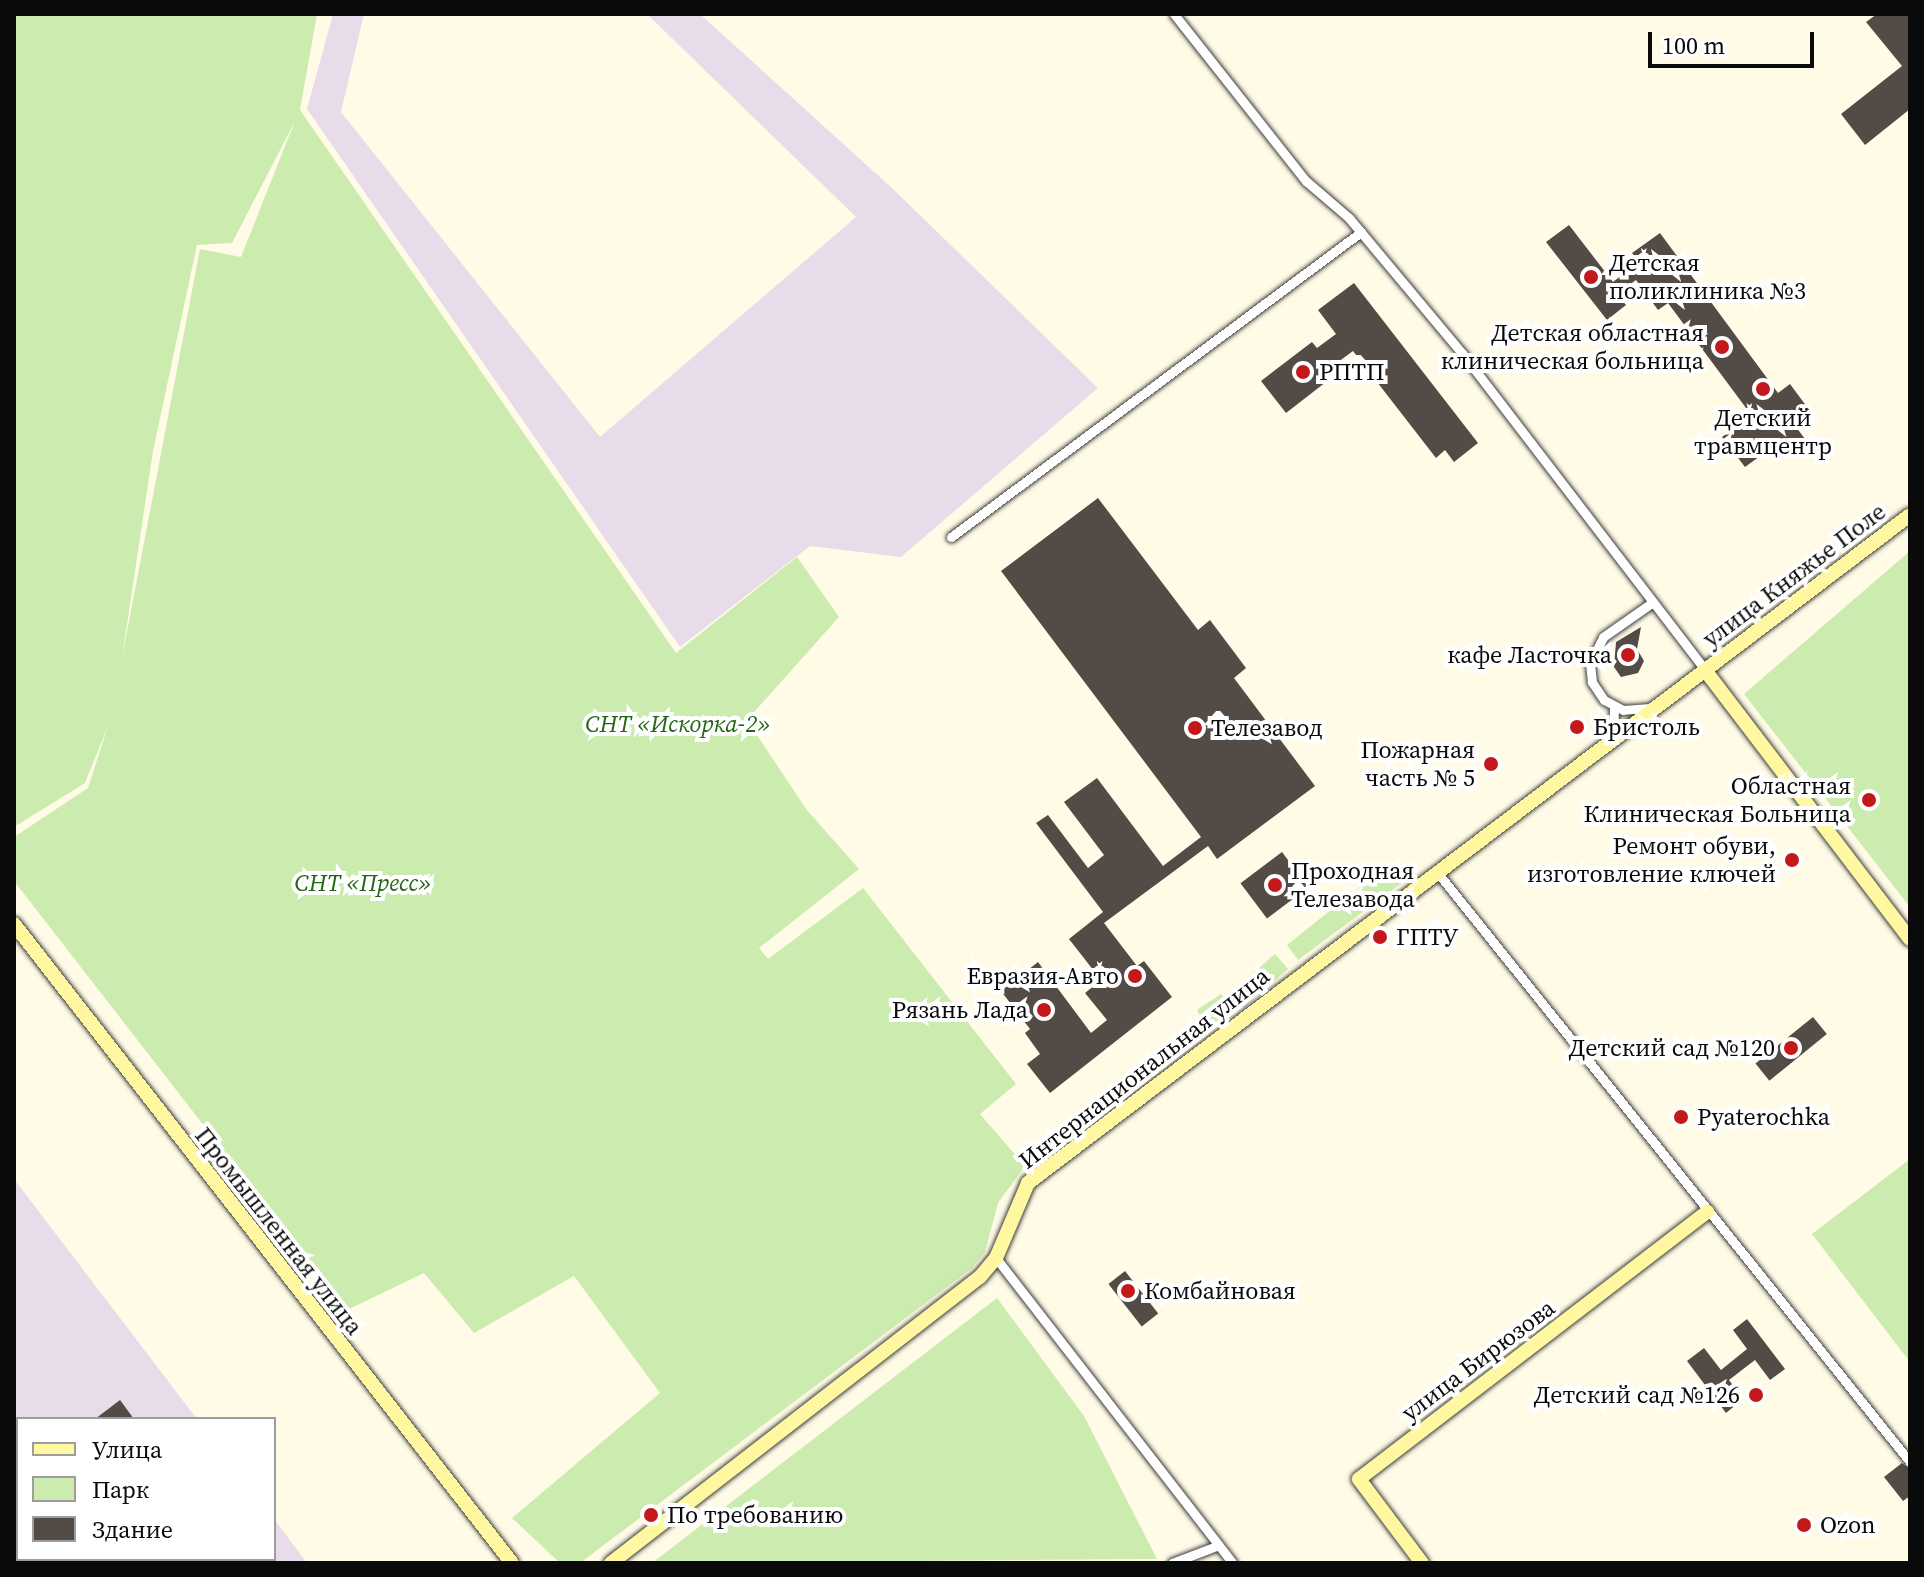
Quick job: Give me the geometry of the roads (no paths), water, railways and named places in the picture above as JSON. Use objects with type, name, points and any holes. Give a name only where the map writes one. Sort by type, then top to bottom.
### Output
[{"type":"street","points":[[1174,14],[1306,181],[1361,232],[1653,602],[1910,939]]},
{"type":"street","points":[[951,537],[1361,232]]},
{"type":"street","name":"улица Княжье Поле","points":[[1705,670],[1910,515]]},
{"type":"street","points":[[1613,739],[1614,706],[1592,682],[1592,653],[1603,637],[1653,602]]},
{"type":"street","name":"Интернациональная улица","points":[[611,1563],[980,1277],[996,1258],[1028,1183],[1705,670]]},
{"type":"street","points":[[1614,706],[1654,708]]},
{"type":"street","points":[[1437,872],[1910,1462]]},
{"type":"street","name":"Промышленная улица","points":[[14,924],[512,1563]]},
{"type":"street","name":"улица Бирюзова","points":[[1422,1563],[1359,1479],[1707,1212]]},
{"type":"street","points":[[996,1258],[1233,1563]]},
{"type":"street","points":[[1172,1563],[1219,1545]]},
{"type":"place","name":"Детская поликлиника №3","points":[[1591,277]]},
{"type":"place","name":"Детская областная клиническая больница","points":[[1722,347]]},
{"type":"place","name":"РПТП","points":[[1303,372]]},
{"type":"place","name":"Детский травмцентр","points":[[1763,389]]},
{"type":"place","name":"кафе Ласточка","points":[[1628,655]]},
{"type":"place","name":"Бристоль","points":[[1577,727]]},
{"type":"place","name":"Телезавод","points":[[1195,728]]},
{"type":"place","name":"Пожарная часть № 5","points":[[1491,764]]},
{"type":"place","name":"Областная Клиническая Больница","points":[[1869,800]]},
{"type":"place","name":"Ремонт обуви, изготовление ключей","points":[[1792,860]]},
{"type":"place","name":"Проходная Телезавода","points":[[1275,885]]},
{"type":"place","name":"ГПТУ","points":[[1380,937]]},
{"type":"place","name":"Евразия-Авто","points":[[1135,976]]},
{"type":"place","name":"Рязань Лада","points":[[1044,1010]]},
{"type":"place","name":"Детский сад №120","points":[[1791,1048]]},
{"type":"place","name":"Pyaterochka","points":[[1681,1117]]},
{"type":"place","name":"Комбайновая","points":[[1128,1291]]},
{"type":"place","name":"Детский сад №126","points":[[1756,1395]]},
{"type":"place","name":"По требованию","points":[[651,1515]]},
{"type":"place","name":"Ozon","points":[[1804,1525]]},
{"type":"park label","name":"СНТ «Искорка-2»","points":[[678,724]]},
{"type":"park label","name":"СНТ «Пресс»","points":[[363,883]]}]
